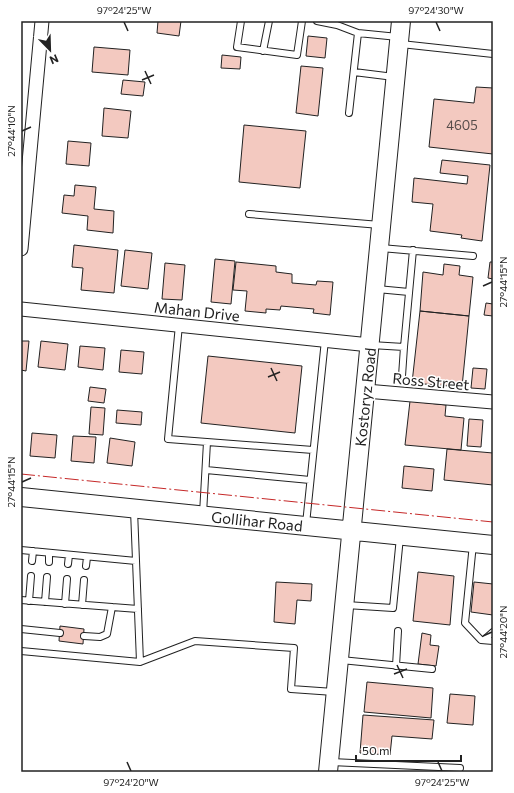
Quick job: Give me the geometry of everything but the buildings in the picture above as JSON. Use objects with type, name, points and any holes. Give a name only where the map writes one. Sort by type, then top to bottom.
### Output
[{"type":"main road","name":"Kostoryz Road","points":[[328,767],[400,34]]},
{"type":"main road","name":"Gollihar Road","points":[[21,497],[493,545]]},
{"type":"street","points":[[21,249],[42,21]]},
{"type":"street","name":"Mahan Drive","points":[[21,309],[370,345]]},
{"type":"street","name":"Ross Street","points":[[366,391],[493,402]]},
{"type":"lane","points":[[241,21],[237,47],[297,55],[302,21]]},
{"type":"lane","points":[[263,51],[269,21]]},
{"type":"lane","points":[[317,21],[337,25],[358,33],[400,34],[493,54]]},
{"type":"lane","points":[[348,113],[358,33]]},
{"type":"lane","points":[[354,72],[396,77]]},
{"type":"lane","points":[[249,214],[382,225]]},
{"type":"lane","points":[[379,248],[473,256]]},
{"type":"lane","points":[[402,376],[412,250]]},
{"type":"lane","points":[[375,289],[409,292]]},
{"type":"lane","points":[[179,325],[168,439],[314,450]]},
{"type":"lane","points":[[306,526],[325,340]]},
{"type":"lane","points":[[370,345],[404,347]]},
{"type":"lane","points":[[203,515],[207,442]]},
{"type":"lane","points":[[206,470],[310,480]]},
{"type":"lane","points":[[134,508],[140,662]]},
{"type":"lane","points":[[345,604],[394,608],[400,536]]},
{"type":"lane","points":[[474,543],[465,623],[480,640],[493,641]]},
{"type":"lane","points":[[21,550],[136,561]]},
{"type":"lane","points":[[32,561],[33,551]]},
{"type":"lane","points":[[48,562],[49,553]]},
{"type":"lane","points":[[68,564],[69,555]]},
{"type":"lane","points":[[86,566],[87,557]]},
{"type":"lane","points":[[29,601],[31,576]]},
{"type":"lane","points":[[45,602],[47,576]]},
{"type":"lane","points":[[65,604],[67,579]]},
{"type":"lane","points":[[82,605],[84,580]]},
{"type":"lane","points":[[21,600],[138,609]]},
{"type":"lane","points":[[84,636],[100,637],[107,634],[112,607]]},
{"type":"lane","points":[[21,629],[60,633]]},
{"type":"lane","points":[[396,666],[398,631]]},
{"type":"lane","points":[[484,640],[493,632]]},
{"type":"lane","points":[[21,651],[140,662],[194,641],[294,648],[291,689],[336,692]]},
{"type":"lane","points":[[339,660],[432,669]]},
{"type":"lane","points":[[328,767],[460,768]]},
{"type":"power","points":[[21,474],[493,522]]}]
